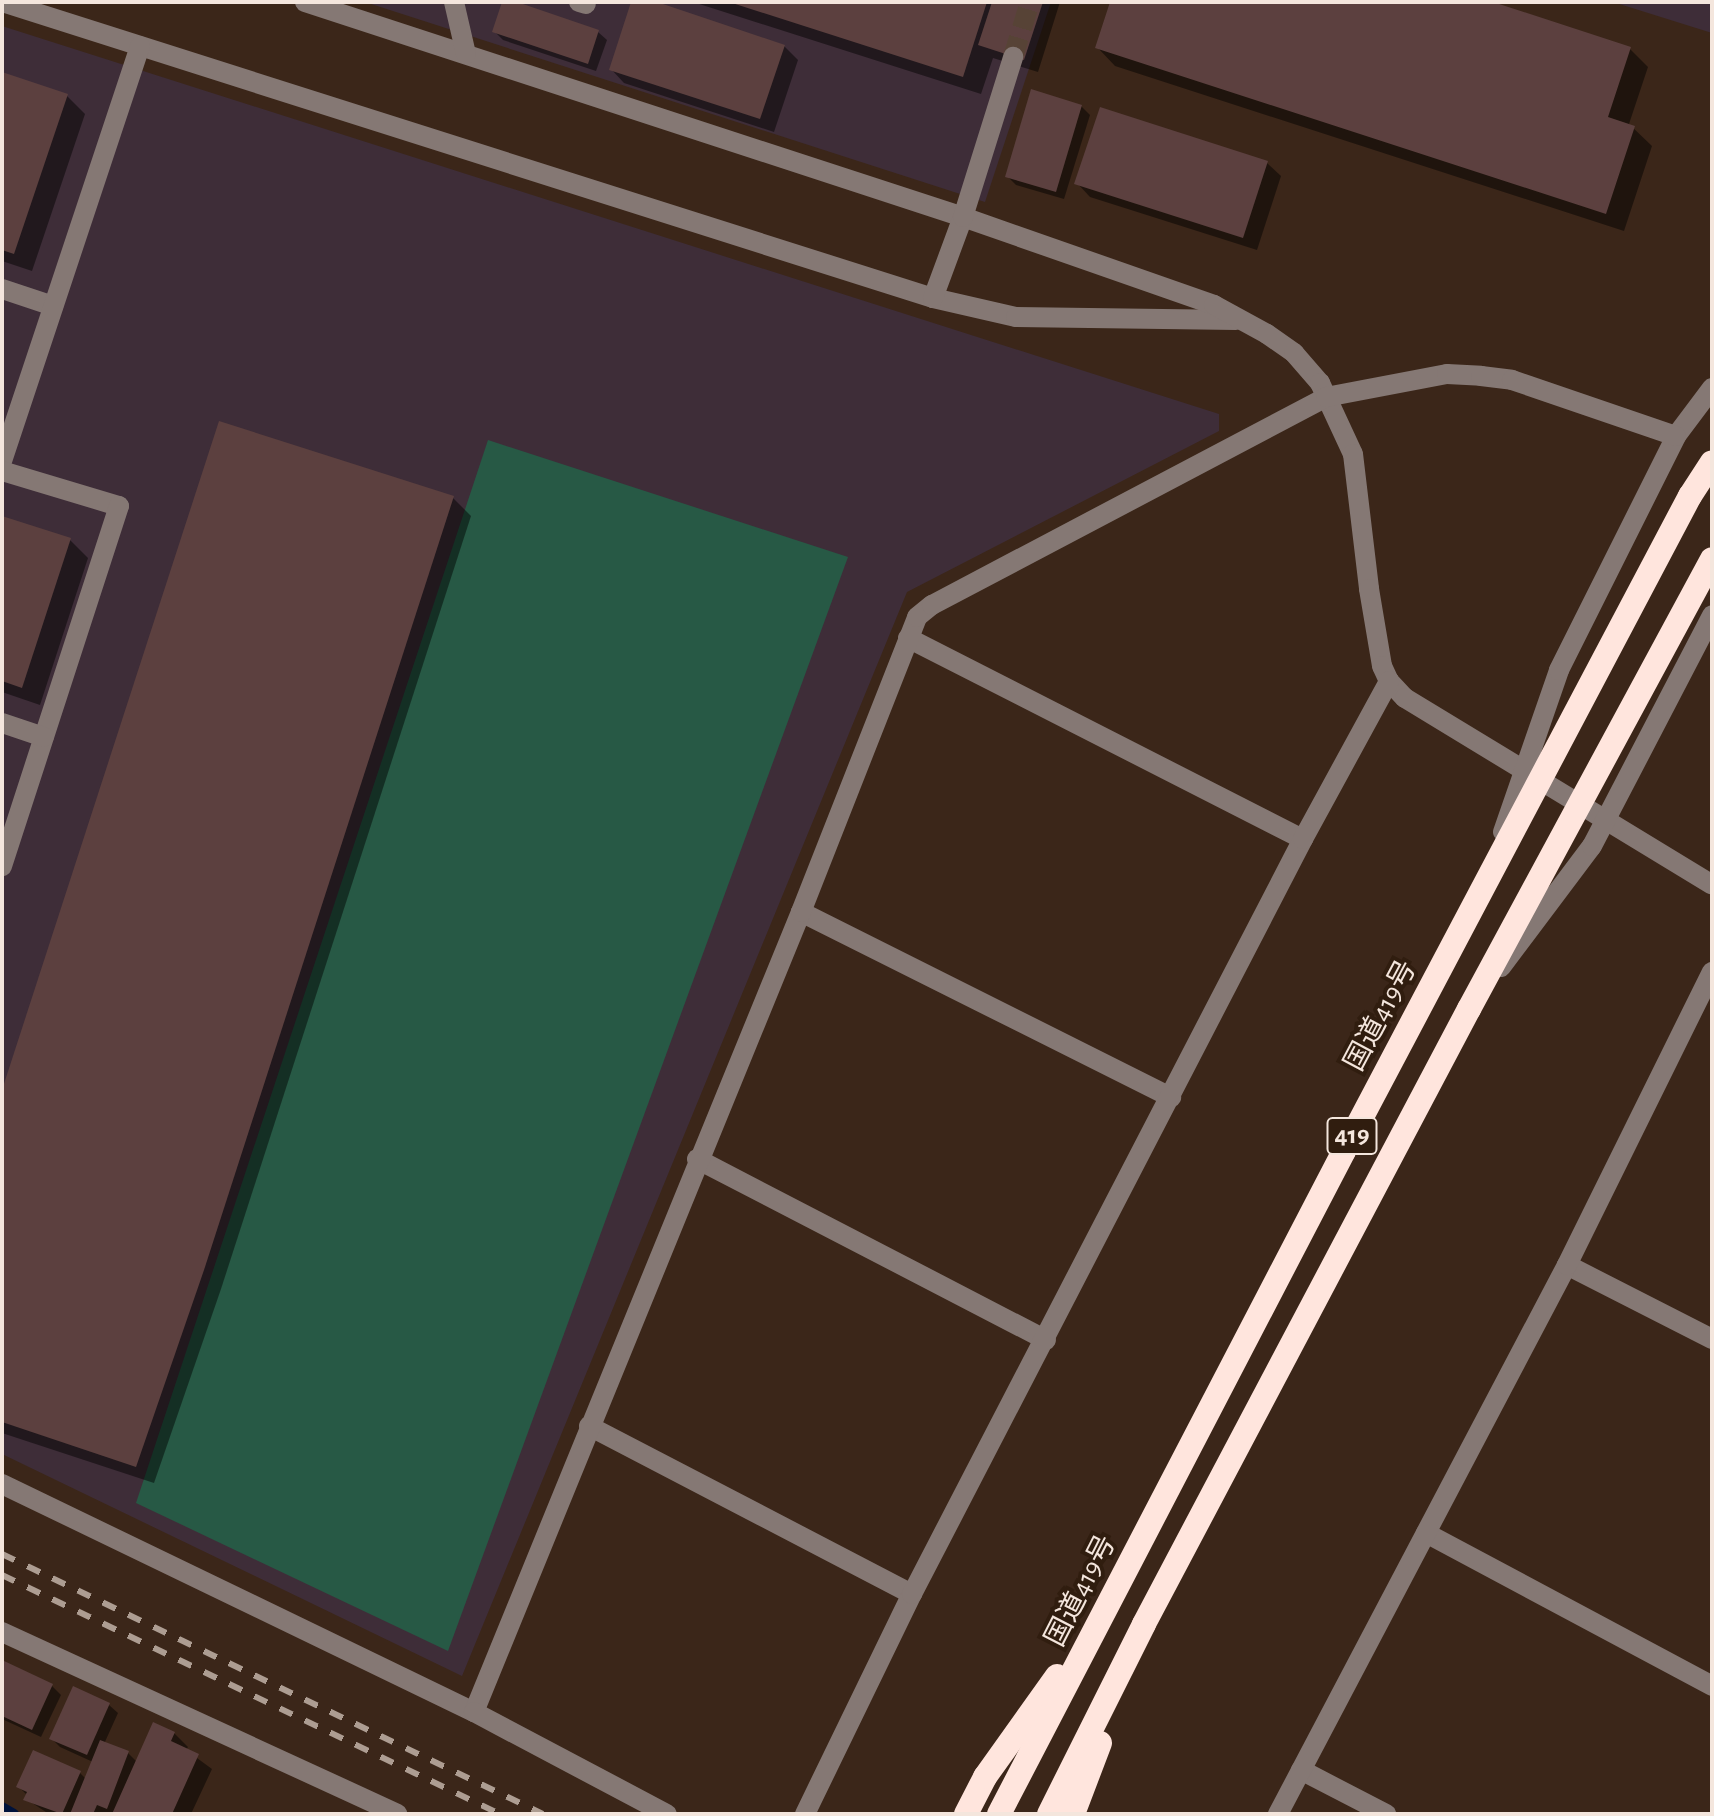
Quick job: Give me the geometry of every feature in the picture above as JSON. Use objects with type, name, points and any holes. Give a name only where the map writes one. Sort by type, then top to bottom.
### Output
[{"type":"highway","name":"国道419号","points":[[999,1814],[1483,888],[1690,496],[1712,462]]},
{"type":"highway","name":"419","points":[[1049,1814],[1144,1624],[1469,1009],[1712,559]]},
{"type":"highway","points":[[966,1814],[985,1777],[1108,1604]]},
{"type":"highway","points":[[1073,1814],[1144,1624]]},
{"type":"street","points":[[2,2],[933,298],[1016,317],[1240,321]]},
{"type":"street","points":[[305,2],[963,217],[1214,305],[1294,353],[1320,383],[1353,454],[1369,589],[1382,666],[1389,681],[1405,698],[1712,885]]},
{"type":"street","points":[[454,2],[466,54]]},
{"type":"street","points":[[2,461],[140,46]]},
{"type":"street","points":[[933,298],[963,217],[1013,57]]},
{"type":"street","points":[[2,289],[53,306]]},
{"type":"street","points":[[474,1712],[697,1159],[801,912],[917,617],[932,605],[1326,397],[1447,374],[1481,376],[1512,380],[1676,436]]},
{"type":"street","points":[[1483,888],[1559,670],[1676,436],[1712,388]]},
{"type":"street","points":[[2,471],[119,506],[2,866]]},
{"type":"street","points":[[1469,1009],[1592,846],[1712,615]]},
{"type":"street","points":[[908,638],[1303,839]]},
{"type":"street","points":[[805,1814],[912,1594],[1303,839],[1389,681]]},
{"type":"street","points":[[2,723],[44,737]]},
{"type":"street","points":[[801,912],[1171,1097]]},
{"type":"street","points":[[1278,1814],[1567,1265],[1712,972]]},
{"type":"street","points":[[697,1159],[1046,1340]]},
{"type":"street","points":[[1567,1265],[1712,1339]]},
{"type":"street","points":[[589,1426],[912,1594]]},
{"type":"street","points":[[2,1484],[474,1712],[667,1814]]},
{"type":"street","points":[[1426,1533],[1712,1686]]},
{"type":"street","points":[[2,1632],[397,1814]]},
{"type":"street","points":[[1301,1770],[1386,1814]]},
{"type":"shaded area","points":[[365,2],[1051,2],[985,202]]},
{"type":"shaded area","points":[[1613,2],[1712,2],[1712,33]]},
{"type":"shaded area","points":[[2,26],[1219,414],[1219,431],[907,592],[462,1676],[2,1454]]},
{"type":"green space","points":[[488,440],[848,557],[448,1651],[136,1503]]},
{"type":"building","points":[[502,2],[517,2],[599,30],[588,64],[492,32]]},
{"type":"building","points":[[631,2],[657,2],[785,45],[760,119],[609,70]]},
{"type":"building","points":[[729,2],[987,2],[963,77]]},
{"type":"building","points":[[992,2],[1043,2],[1024,60],[978,45]]},
{"type":"building","points":[[1110,2],[1493,2],[1631,47],[1608,117],[1635,126],[1606,214],[1095,48]]},
{"type":"building","points":[[2,72],[68,94],[14,254],[2,250]]},
{"type":"building","points":[[1031,89],[1082,105],[1056,192],[1005,177]]},
{"type":"building","points":[[1100,107],[1268,161],[1243,238],[1074,184]]},
{"type":"building","points":[[219,421],[454,496],[204,1270],[136,1467],[2,1422],[2,1090]]},
{"type":"building","points":[[2,516],[71,538],[22,688],[2,681]]},
{"type":"building","points":[[2,1660],[53,1684],[32,1730],[2,1716]]},
{"type":"building","points":[[73,1686],[110,1703],[87,1755],[49,1739]]},
{"type":"building","points":[[153,1722],[175,1732],[171,1741],[199,1754],[172,1814],[112,1814]]},
{"type":"building","points":[[100,1740],[129,1751],[107,1809],[97,1805],[93,1814],[70,1814]]},
{"type":"building","points":[[33,1750],[81,1771],[62,1814],[23,1800],[27,1792],[16,1787]]},
{"type":"waterway","points":[[2,1807],[14,1814]]},
{"type":"tunnel","points":[[1013,57],[1030,2]]},
{"type":"railway","points":[[2,1554],[543,1814]]},
{"type":"railway","points":[[2,1575],[500,1814]]}]
